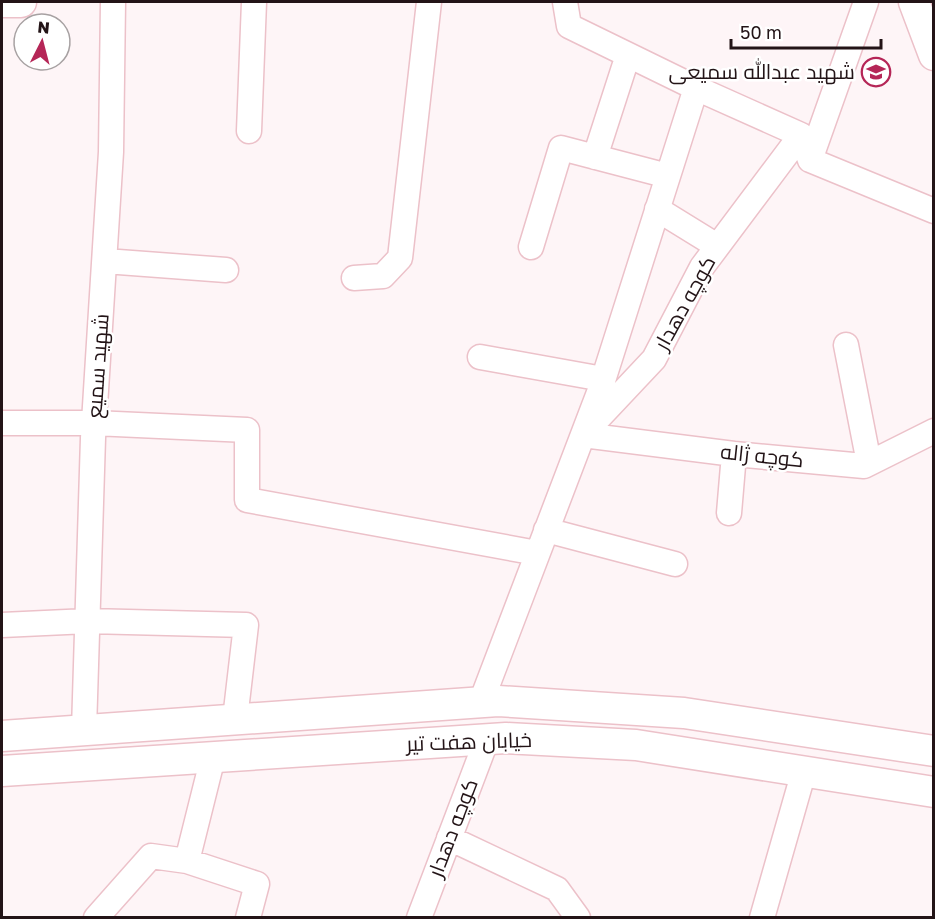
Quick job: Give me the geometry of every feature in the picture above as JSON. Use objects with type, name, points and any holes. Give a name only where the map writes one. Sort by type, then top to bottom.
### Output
[{"type":"street","points":[[2,2],[21,2]]},
{"type":"street","name":"شهید سمیع","points":[[84,730],[94,423],[111,141],[113,2]]},
{"type":"street","points":[[249,131],[254,2]]},
{"type":"street","points":[[354,278],[383,276],[400,258],[429,2]]},
{"type":"street","points":[[565,2],[569,26],[696,88],[801,135],[810,160],[933,211]]},
{"type":"street","points":[[810,160],[866,2]]},
{"type":"street","points":[[914,2],[933,55]]},
{"type":"street","points":[[595,157],[628,55]]},
{"type":"street","name":"کوچه دهدار","points":[[481,702],[603,379],[696,88]]},
{"type":"street","name":"کوچه دهدار","points":[[583,435],[654,359],[702,267],[801,135]]},
{"type":"street","points":[[531,247],[561,148],[668,176]]},
{"type":"street","points":[[657,209],[717,246]]},
{"type":"street","points":[[105,261],[226,270]]},
{"type":"street","points":[[846,345],[869,463]]},
{"type":"street","points":[[480,357],[603,379]]},
{"type":"street","points":[[2,423],[94,423],[247,430],[247,500],[537,553]]},
{"type":"street","name":"کوچه ژاله","points":[[583,435],[734,454],[864,466],[933,431]]},
{"type":"street","points":[[729,513],[734,454]]},
{"type":"street","points":[[546,530],[675,564]]},
{"type":"street","points":[[2,625],[88,621],[246,625],[235,719]]},
{"type":"street","name":"خیابان هفت تیر","points":[[2,736],[498,701],[684,713],[933,751]]},
{"type":"street","name":"کوچه دهدار","points":[[418,918],[487,739]]},
{"type":"street","name":"خیابان هفت تیر","points":[[2,771],[487,739],[636,745],[933,792]]},
{"type":"street","points":[[187,861],[213,757]]},
{"type":"street","points":[[762,918],[804,771]]},
{"type":"street","points":[[449,838],[557,889],[578,918]]},
{"type":"street","points":[[96,918],[151,856],[187,861],[257,884],[248,918]]},
{"type":"place","name":"شهید عبدالله سمیعی","points":[[876,72]]}]
